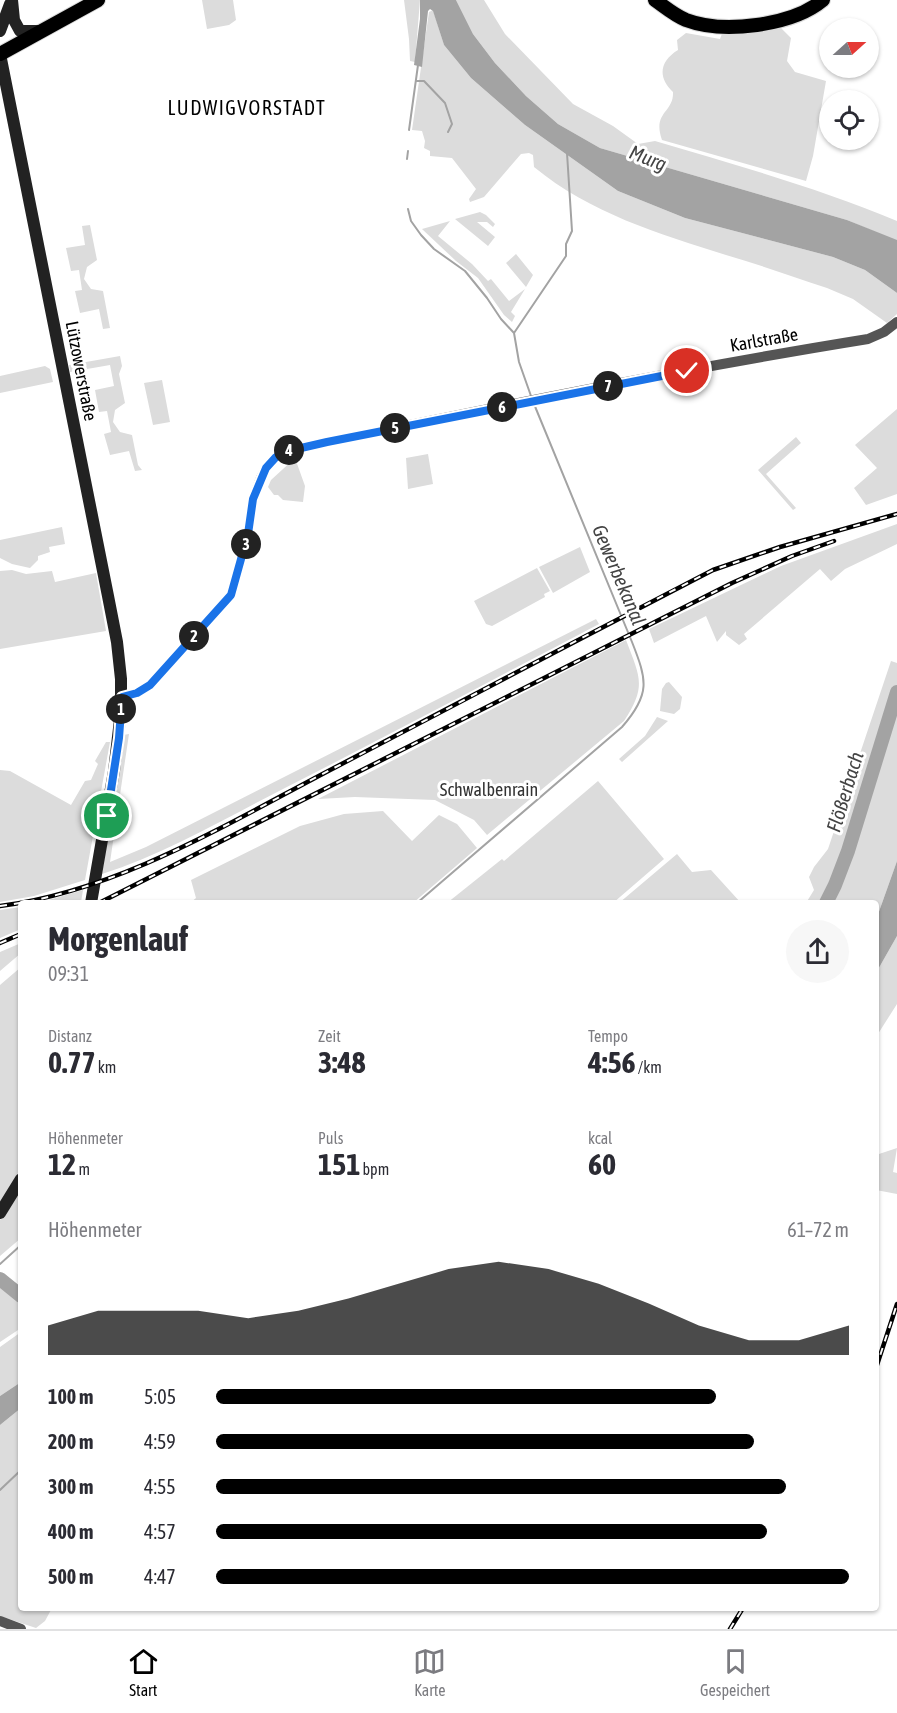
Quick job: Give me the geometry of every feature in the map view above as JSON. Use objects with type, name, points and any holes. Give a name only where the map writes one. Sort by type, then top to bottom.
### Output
[{"type":"main road","points":[[12,0],[14,20],[20,31],[42,31]]},
{"type":"main road","points":[[0,31],[12,0]]},
{"type":"main road","points":[[0,54],[98,0]]},
{"type":"main road","points":[[655,0],[684,19],[705,25],[728,27],[786,18],[810,9],[823,0]]},
{"type":"main road","name":"Lützowerstraße","points":[[0,54],[117,642],[122,697],[114,771],[92,900]]},
{"type":"main road","points":[[0,1213],[18,1184]]},
{"type":"street","name":"Karlstraße","points":[[122,697],[137,693],[150,685],[231,595],[248,534],[253,499],[266,468],[276,457],[295,449],[540,399],[846,343],[876,336],[894,325]]},
{"type":"street","points":[[0,1621],[21,1629]]},
{"type":"green space","points":[[202,0],[233,0],[236,20],[229,25],[207,29]]},
{"type":"green space","points":[[404,0],[420,0],[415,62],[410,61]]},
{"type":"green space","points":[[456,0],[484,0],[505,34],[573,104],[613,126],[638,144],[655,141],[777,178],[868,209],[897,221],[897,241],[847,220],[600,148],[558,124],[526,96],[495,63],[473,34]]},
{"type":"green space","points":[[433,10],[444,45],[471,78],[525,125],[618,191],[685,218],[833,257],[865,270],[897,293],[897,314],[887,323],[853,299],[827,288],[676,239],[602,210],[578,197],[534,167],[533,155],[529,153],[521,154],[484,197],[470,202],[469,199],[476,189],[452,158],[430,156],[430,151],[424,148],[425,141],[422,131],[412,130],[429,12]]},
{"type":"green space","points":[[780,27],[791,38],[787,61],[795,72],[826,81],[824,90],[819,90],[819,121],[806,181],[662,140],[661,118],[670,104],[673,92],[664,81],[663,70],[667,59],[678,50],[677,40],[686,33],[720,39],[723,31]]},
{"type":"green space","points":[[480,212],[495,224],[493,227],[487,222],[477,222],[495,237],[488,246],[455,219]]},
{"type":"green space","points":[[450,221],[438,236],[472,264],[488,281],[491,279],[509,301],[525,289],[511,312],[515,316],[512,322],[504,315],[478,278],[422,229]]},
{"type":"green space","points":[[90,225],[97,260],[87,267],[84,279],[91,289],[103,291],[110,328],[103,329],[99,309],[80,313],[75,291],[82,290],[79,270],[71,271],[66,248],[85,245],[82,226]]},
{"type":"green space","points":[[516,254],[533,275],[526,287],[506,263]]},
{"type":"green space","points":[[120,356],[122,366],[119,374],[125,403],[115,410],[113,422],[120,432],[132,435],[138,465],[142,470],[135,471],[129,451],[110,455],[104,434],[111,432],[107,411],[99,412],[95,390],[114,386],[110,365],[70,372],[69,365]]},
{"type":"green space","points":[[45,366],[50,369],[53,382],[0,393],[0,376]]},
{"type":"green space","points":[[162,380],[170,422],[153,425],[144,383]]},
{"type":"green space","points":[[897,409],[897,494],[866,505],[854,488],[877,468],[855,445]]},
{"type":"green space","points":[[796,437],[801,443],[766,474],[796,508],[793,510],[758,470]]},
{"type":"green space","points":[[428,454],[433,484],[408,489],[406,458]]},
{"type":"green space","points":[[295,458],[305,486],[303,502],[283,500],[278,495],[274,495],[268,487],[271,480]]},
{"type":"green space","points":[[897,524],[897,544],[845,569],[831,581],[820,569],[744,634],[747,639],[739,645],[726,635],[726,631],[717,642],[706,616],[654,643],[649,629],[781,566]]},
{"type":"green space","points":[[62,527],[65,544],[49,547],[50,552],[38,556],[38,560],[30,568],[12,564],[0,558],[0,540]]},
{"type":"green space","points":[[580,547],[590,572],[553,593],[539,567]]},
{"type":"green space","points":[[537,568],[550,591],[544,594],[545,597],[492,626],[486,624],[474,601]]},
{"type":"green space","points":[[12,570],[26,574],[52,571],[55,582],[96,573],[106,631],[0,649],[0,571]]},
{"type":"green space","points":[[596,619],[599,624],[402,728],[171,846],[102,874],[123,735],[129,734],[110,862],[146,847]]},
{"type":"green space","name":"Schwalbenrain","points":[[626,640],[639,681],[636,699],[624,721],[487,835],[474,820],[435,800],[355,797],[318,799]]},
{"type":"green space","points":[[891,661],[897,663],[897,861],[879,912],[879,900],[808,900],[814,890],[809,877],[828,849]]},
{"type":"green space","points":[[669,682],[682,697],[680,709],[674,714],[660,711],[662,689]]},
{"type":"green space","points":[[657,717],[668,721],[622,762],[619,759],[645,736]]},
{"type":"green space","points":[[106,742],[110,742],[85,880],[34,896],[0,902],[0,770],[10,771],[71,805],[85,781],[91,780],[98,764],[95,761]]},
{"type":"green space","points":[[598,781],[664,859],[616,900],[451,900],[502,859],[504,861]]},
{"type":"green space","points":[[383,811],[412,841],[439,815],[457,824],[477,848],[416,900],[194,900],[196,898],[191,880],[300,826],[344,814]]},
{"type":"green space","points":[[677,854],[692,872],[711,870],[738,900],[623,900]]},
{"type":"green space","points":[[83,890],[81,900],[48,900]]},
{"type":"green space","points":[[18,907],[18,930],[0,938],[0,910]]},
{"type":"green space","points":[[897,936],[897,1004],[879,1032],[879,968]]},
{"type":"green space","points":[[18,944],[18,956],[0,971],[0,952]]},
{"type":"green space","points":[[18,970],[18,1173],[0,1204],[0,985]]},
{"type":"green space","points":[[897,1148],[893,1172],[897,1173],[897,1194],[879,1191],[879,1154]]},
{"type":"green space","points":[[18,1192],[18,1241],[0,1256],[0,1220]]},
{"type":"green space","points":[[0,1283],[18,1298],[18,1330],[0,1342]]},
{"type":"green space","points":[[18,1334],[18,1384],[0,1396],[0,1347]]},
{"type":"green space","points":[[18,1410],[18,1611],[50,1611],[45,1621],[36,1628],[0,1616],[0,1425]]},
{"type":"shaded area","points":[[420,0],[456,0],[473,34],[495,63],[526,96],[558,124],[600,148],[847,220],[897,240],[897,293],[865,270],[833,257],[685,218],[618,191],[525,125],[471,78],[444,45],[433,11],[430,9],[422,67],[414,65]]},
{"type":"shaded area","points":[[897,861],[897,936],[879,968],[879,912]]},
{"type":"shaded area","points":[[18,1384],[18,1410],[0,1425],[0,1396]]},
{"type":"waterway","name":"Gewerbekanal","points":[[409,130],[418,65]]},
{"type":"waterway","points":[[417,81],[424,81],[445,103],[452,124],[448,132]]},
{"type":"waterway","name":"Gewerbekanal","points":[[407,159],[408,151]]},
{"type":"waterway","points":[[514,333],[566,256],[566,244],[572,231],[567,153]]},
{"type":"waterway","name":"Gewerbekanal","points":[[408,209],[411,221],[421,235],[434,249],[465,271],[514,333],[519,362],[531,396]]},
{"type":"waterway","name":"Gewerbekanal","points":[[420,900],[622,727],[642,696],[643,677],[637,655],[534,404]]},
{"type":"waterway","name":"Flößerbach","points":[[828,900],[848,851],[897,692]]},
{"type":"waterway","name":"Gewerbekanal","points":[[0,1264],[18,1248]]},
{"type":"waterway","name":"Flößerbach","points":[[0,1279],[18,1294]]},
{"type":"waterway","points":[[0,1490],[18,1473]]},
{"type":"railway","points":[[33,900],[88,886],[173,852],[713,570],[780,547],[897,514]]},
{"type":"railway","points":[[105,900],[732,583],[792,556],[834,541]]},
{"type":"railway","points":[[0,906],[18,903]]},
{"type":"railway","points":[[0,943],[18,935]]},
{"type":"railway","points":[[879,1359],[897,1304]]},
{"type":"railway","points":[[730,1629],[741,1611]]},
{"type":"district","name":"LUDWIGVORSTADT","points":[[247,108]]},
{"type":"route","points":[[107,816],[119,738],[122,697],[137,693],[150,685],[231,595],[248,534],[253,499],[266,468],[276,457],[288,451],[327,442],[687,371]]},
{"type":"water label","name":"Murg","points":[[648,158]]}]
